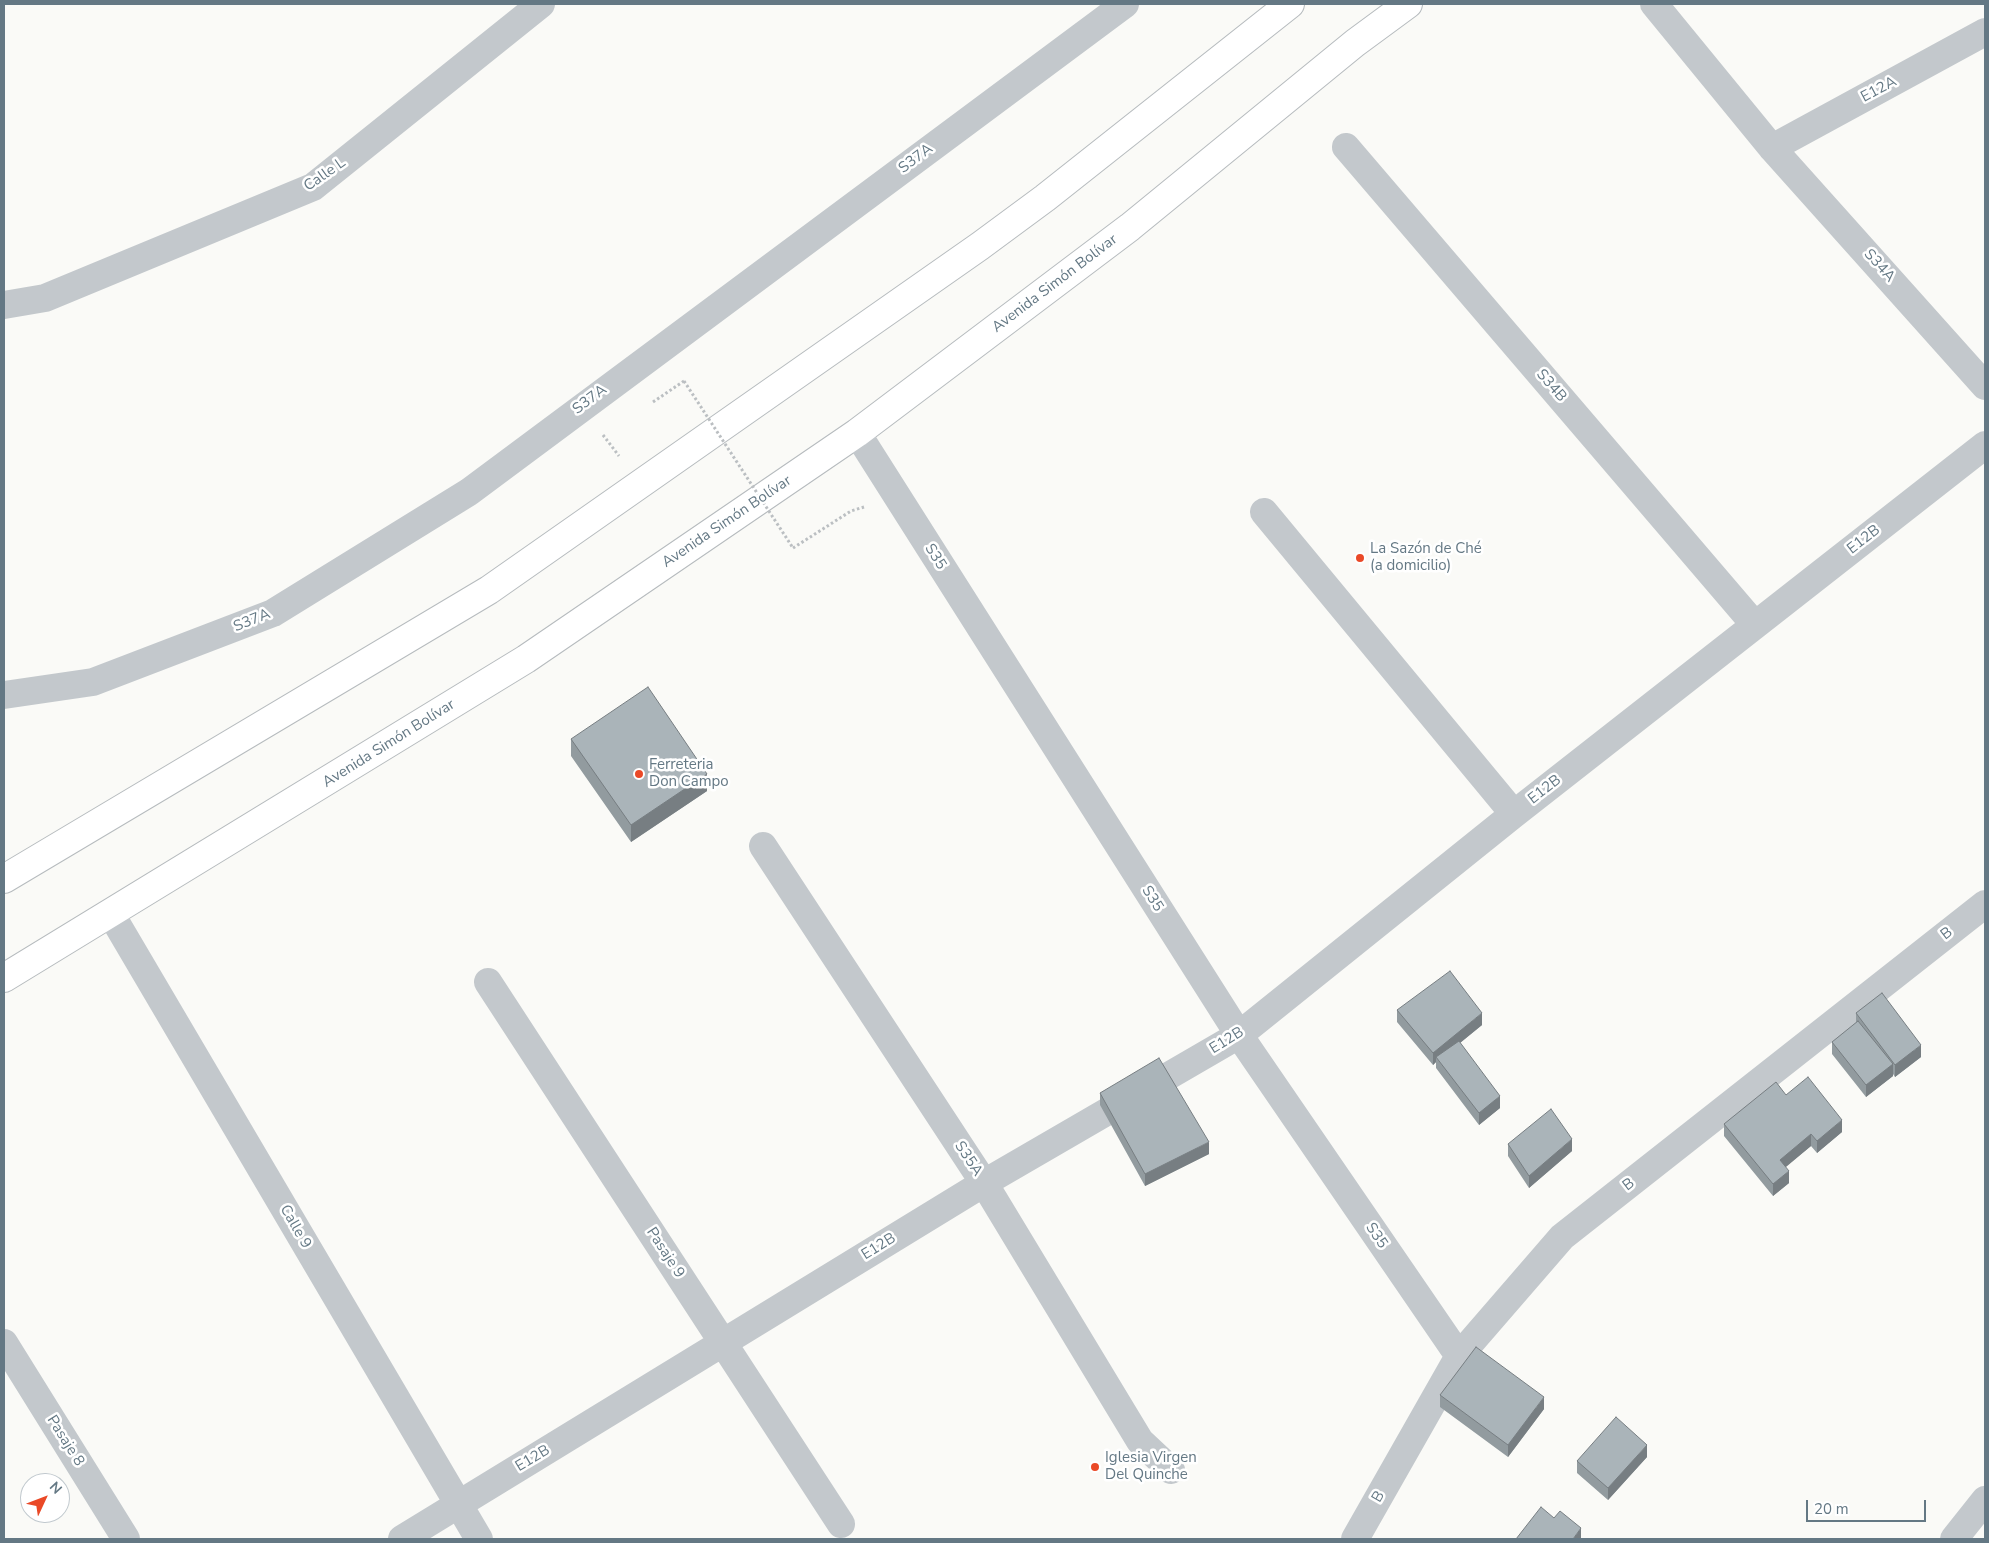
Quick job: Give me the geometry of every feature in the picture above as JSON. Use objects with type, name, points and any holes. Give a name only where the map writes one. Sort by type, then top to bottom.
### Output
[{"type":"highway","points":[[4,879],[490,590],[980,246],[1045,198],[1290,4]]},
{"type":"highway","name":"Avenida Simón Bolívar","points":[[4,978],[526,659],[857,433],[1130,227],[1355,43],[1408,4]]},
{"type":"street","name":"Calle L","points":[[4,305],[45,298],[313,187],[541,4]]},
{"type":"street","name":"S37A","points":[[4,696],[94,682],[273,613],[469,492],[1125,4]]},
{"type":"street","name":"S34A","points":[[1654,4],[1772,148],[1983,378]]},
{"type":"street","name":"E12A","points":[[1772,148],[1985,32]]},
{"type":"street","name":"S34B","points":[[1346,147],[1755,625]]},
{"type":"street","name":"S35","points":[[857,433],[1239,1036],[1459,1356]]},
{"type":"street","name":"E12B","points":[[402,1539],[984,1183],[1239,1036],[1514,814],[1985,446]]},
{"type":"street","points":[[1264,512],[1514,814]]},
{"type":"street","name":"S35A","points":[[763,846],[984,1183],[1140,1441],[1171,1470]]},
{"type":"street","name":"B","points":[[1355,1539],[1459,1356],[1562,1237],[1985,904]]},
{"type":"street","name":"Calle 9","points":[[111,914],[479,1539]]},
{"type":"street","name":"Pasaje 9","points":[[488,982],[841,1524]]},
{"type":"street","name":"Pasaje 8","points":[[4,1342],[126,1539]]},
{"type":"street","points":[[1954,1539],[1985,1500]]},
{"type":"path","points":[[684,381],[794,548],[851,511]]},
{"type":"path","points":[[582,407],[640,485]]},
{"type":"building","name":"Ferreteria Don Campo","points":[[648,687],[707,774],[631,825],[571,739]]},
{"type":"building","points":[[1450,971],[1482,1013],[1433,1053],[1397,1010]]},
{"type":"building","points":[[1882,993],[1921,1045],[1895,1065],[1856,1013]]},
{"type":"building","points":[[1858,1021],[1893,1064],[1866,1085],[1832,1042]]},
{"type":"building","points":[[1459,1041],[1500,1096],[1479,1113],[1436,1057]]},
{"type":"building","points":[[1159,1058],[1209,1142],[1145,1174],[1100,1093]]},
{"type":"building","points":[[1808,1077],[1842,1120],[1817,1141],[1811,1134],[1780,1160],[1789,1171],[1773,1184],[1724,1124],[1776,1082],[1786,1095]]},
{"type":"building","points":[[1551,1109],[1572,1139],[1529,1176],[1508,1144]]},
{"type":"building","points":[[1476,1347],[1544,1397],[1508,1445],[1440,1395]]},
{"type":"building","points":[[1616,1417],[1647,1445],[1608,1488],[1577,1461]]},
{"type":"building","points":[[1541,1507],[1554,1518],[1560,1511],[1581,1528],[1573,1539],[1516,1539]]},
{"type":"place","name":"La Sazón de Ché (a domicilio)","points":[[1360,558]]},
{"type":"place","name":"Ferreteria Don Campo","points":[[639,774]]},
{"type":"place","name":"Iglesia Virgen Del Quinche","points":[[1095,1467]]}]
